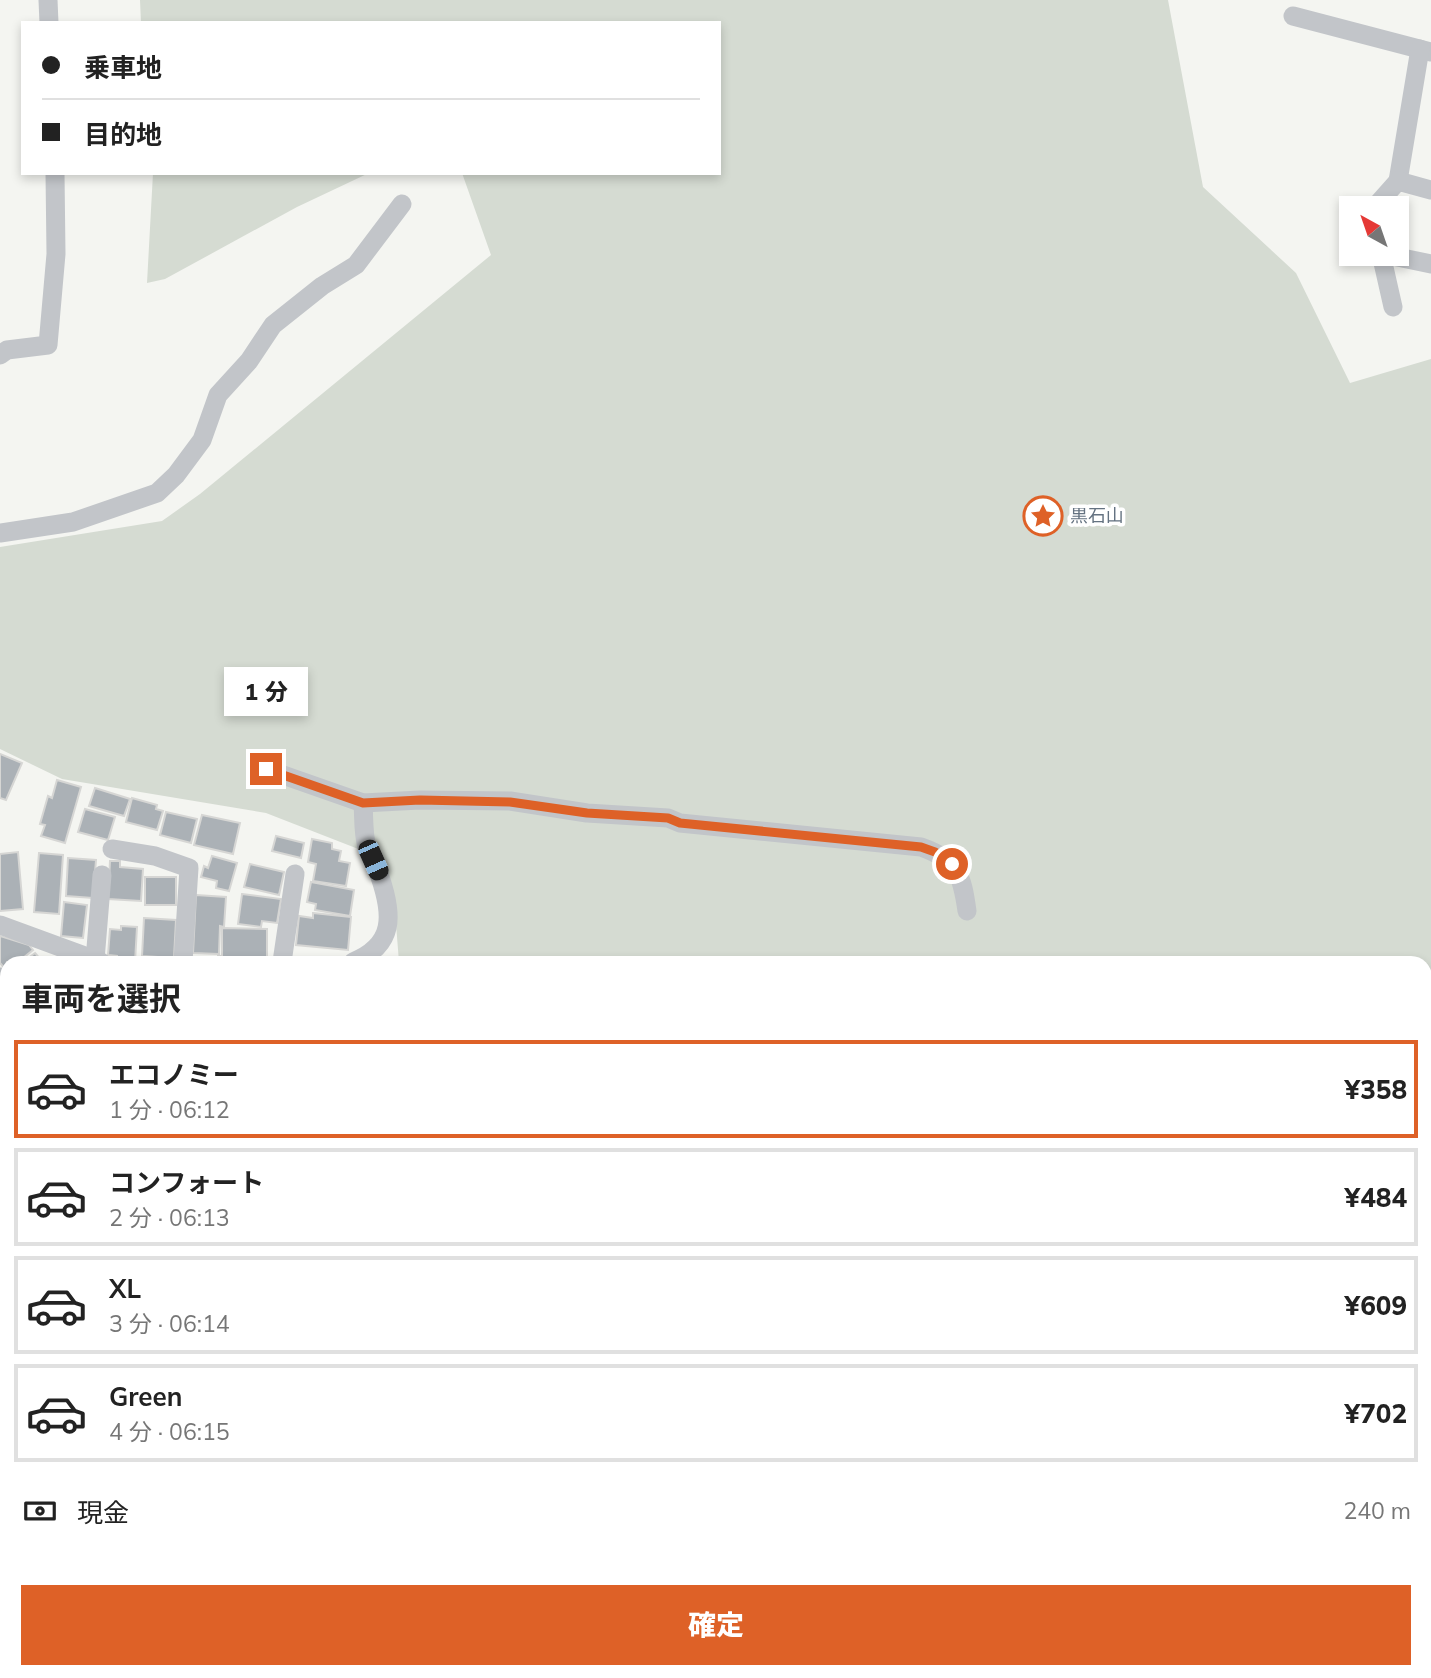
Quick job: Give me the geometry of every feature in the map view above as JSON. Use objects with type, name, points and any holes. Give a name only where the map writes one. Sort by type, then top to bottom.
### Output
[{"type":"street","points":[[48,0],[49,21]]},
{"type":"street","points":[[1293,16],[1425,50],[1398,181],[1385,196]]},
{"type":"street","points":[[0,355],[7,350],[48,345],[56,254],[55,175]]},
{"type":"street","points":[[1398,181],[1431,190]]},
{"type":"street","points":[[0,533],[73,522],[157,493],[176,475],[202,440],[218,395],[249,360],[273,325],[322,286],[356,265],[402,204]]},
{"type":"street","points":[[1409,260],[1431,264]]},
{"type":"street","points":[[1384,266],[1392,307]]},
{"type":"street","points":[[266,769],[363,803],[420,800],[510,802],[587,813],[668,818],[680,823],[921,847],[935,852],[952,864],[962,879],[967,911]]},
{"type":"street","points":[[363,803],[366,845],[380,875],[389,925],[380,946],[367,956]]},
{"type":"street","points":[[112,849],[155,856],[189,868],[183,956]]},
{"type":"street","points":[[283,956],[295,874]]},
{"type":"street","points":[[98,956],[102,875]]},
{"type":"street","points":[[0,925],[84,956]]},
{"type":"shaded area","points":[[140,0],[1168,0],[1203,187],[1296,273],[1350,383],[1431,359],[1431,956],[399,956],[394,899],[384,859],[266,813],[62,779],[0,749],[0,547],[162,521],[200,494],[491,255],[463,175],[721,175],[721,21],[141,21]]},
{"type":"shaded area","points":[[153,175],[365,175],[297,207],[165,279],[147,283]]},
{"type":"building","points":[[0,754],[22,763],[6,800],[0,798]]},
{"type":"building","points":[[57,780],[81,787],[65,843],[41,836],[45,825],[40,824],[48,796],[52,798]]},
{"type":"building","points":[[95,788],[130,799],[124,816],[89,806]]},
{"type":"building","points":[[132,798],[157,805],[156,809],[163,811],[157,830],[126,822]]},
{"type":"building","points":[[85,809],[115,817],[108,840],[78,832]]},
{"type":"building","points":[[166,812],[197,819],[191,843],[160,835]]},
{"type":"building","points":[[202,815],[240,823],[233,854],[194,845]]},
{"type":"building","points":[[276,836],[304,843],[301,858],[272,851]]},
{"type":"building","points":[[312,839],[332,843],[332,849],[341,851],[339,861],[350,863],[346,886],[313,881],[316,864],[308,862]]},
{"type":"building","points":[[18,852],[23,909],[0,911],[0,854]]},
{"type":"building","points":[[39,853],[63,855],[59,914],[34,912]]},
{"type":"building","points":[[212,856],[237,863],[229,891],[216,888],[217,881],[201,877],[204,866],[208,868]]},
{"type":"building","points":[[68,858],[96,860],[93,898],[66,896]]},
{"type":"building","points":[[110,861],[120,861],[120,867],[143,869],[141,901],[108,899]]},
{"type":"building","points":[[250,864],[284,872],[279,895],[244,887]]},
{"type":"building","points":[[145,877],[176,877],[176,905],[145,905]]},
{"type":"building","points":[[311,882],[354,890],[350,916],[315,910],[316,904],[307,902]]},
{"type":"building","points":[[242,894],[281,899],[277,923],[262,921],[261,927],[238,924]]},
{"type":"building","points":[[196,895],[226,897],[224,927],[220,926],[219,954],[193,953]]},
{"type":"building","points":[[64,902],[87,905],[83,938],[61,936]]},
{"type":"building","points":[[313,913],[351,917],[348,950],[296,945],[299,916],[313,918]]},
{"type":"building","points":[[144,918],[176,920],[174,956],[142,956]]},
{"type":"building","points":[[121,926],[137,927],[135,956],[108,955],[110,929],[121,930]]},
{"type":"building","points":[[222,928],[267,929],[267,956],[222,956]]},
{"type":"building","points":[[0,936],[29,945],[33,950],[26,956],[0,956]]},
{"type":"place","name":"黒石山","points":[[1043,516]]},
{"type":"route","points":[[266,769],[363,803],[420,800],[510,802],[587,813],[668,818],[680,823],[921,847],[935,852],[952,864]]}]
